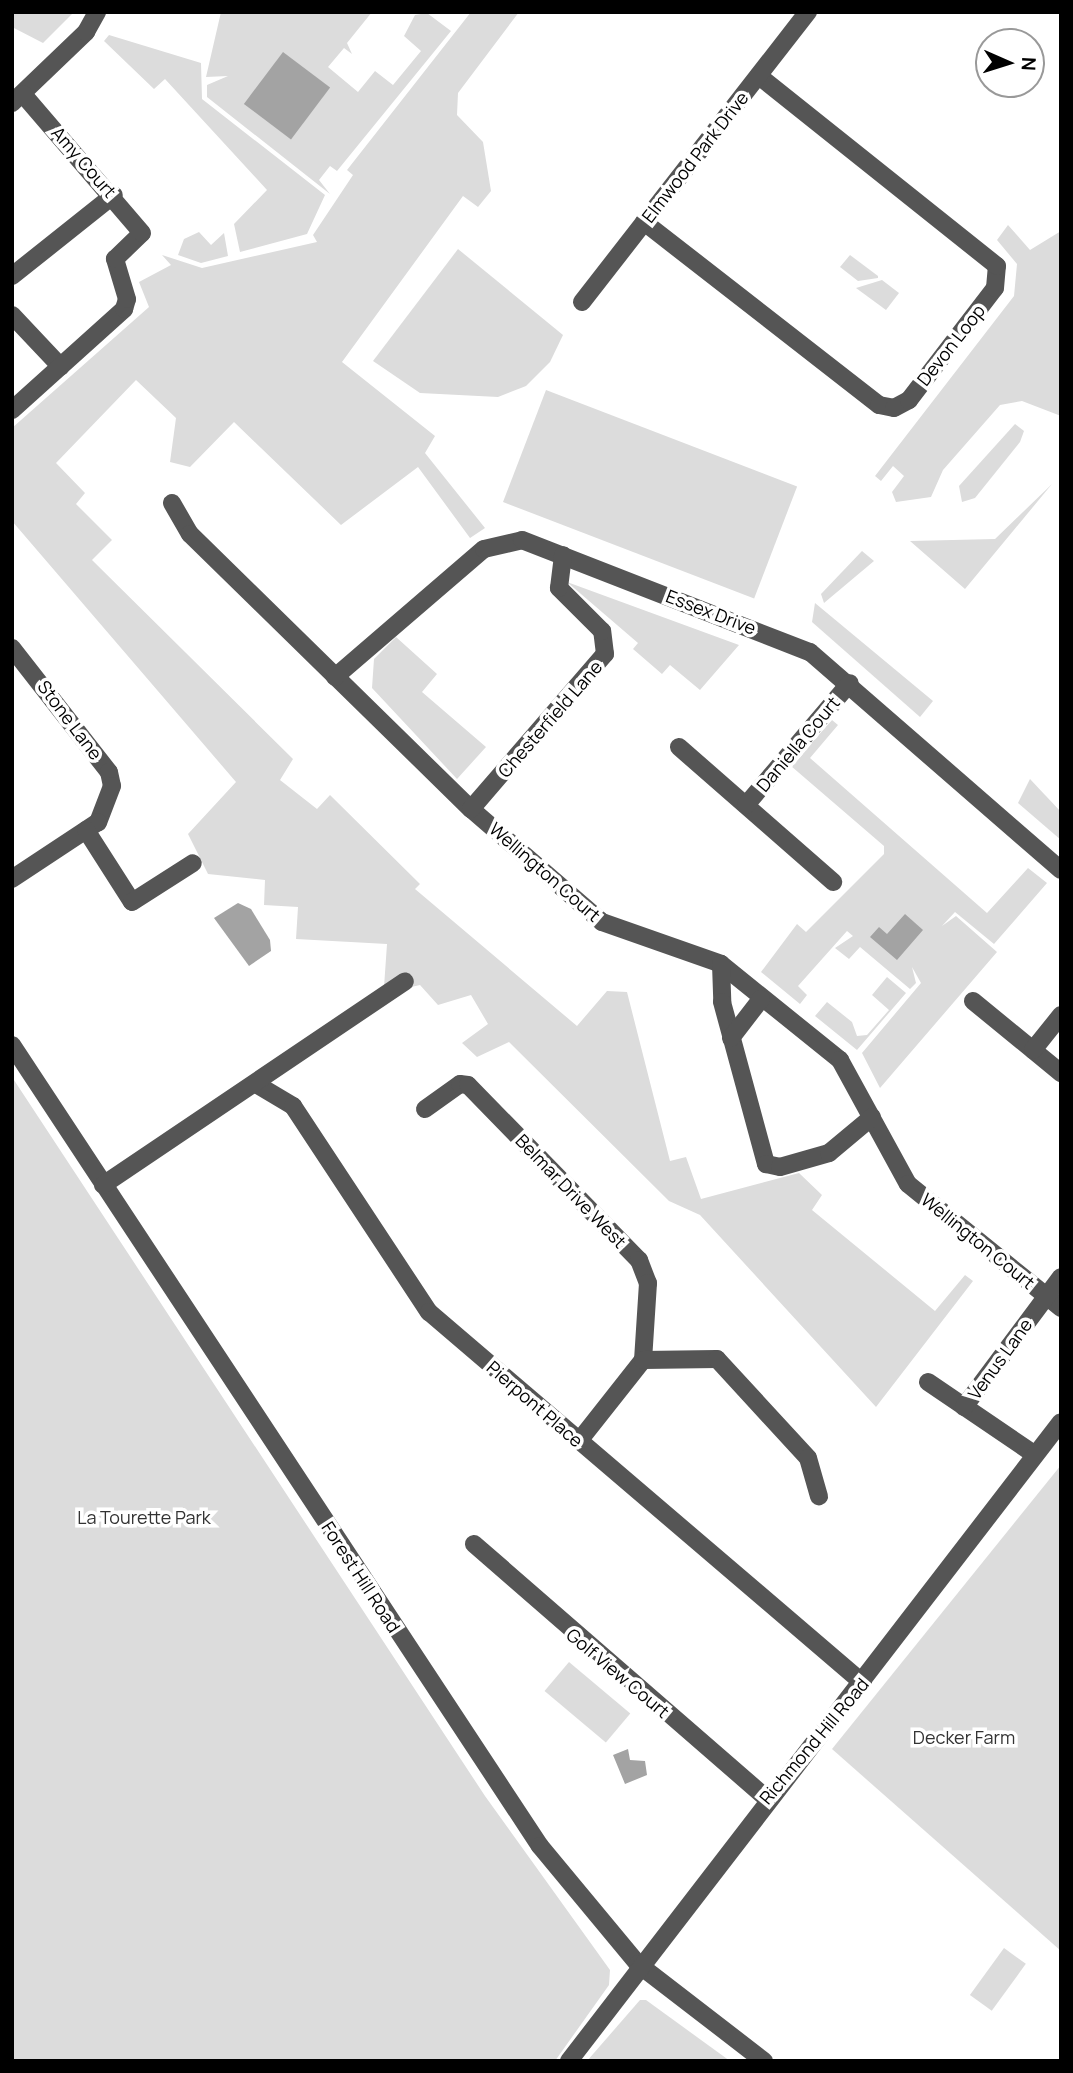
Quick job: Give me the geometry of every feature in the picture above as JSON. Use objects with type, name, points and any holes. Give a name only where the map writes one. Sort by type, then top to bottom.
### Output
[{"type":"street","points":[[18,98],[86,33],[97,12]]},
{"type":"street","name":"Elmwood Park Drive","points":[[582,302],[805,14]]},
{"type":"street","name":"Devon Loop","points":[[643,222],[878,405],[894,408],[909,400],[995,288],[997,266],[759,76]]},
{"type":"street","name":"Amy Court","points":[[18,98],[114,195],[142,233],[115,258],[127,299],[124,309],[61,367]]},
{"type":"street","points":[[12,276],[114,195]]},
{"type":"street","points":[[12,315],[61,367],[12,410]]},
{"type":"street","name":"Wellington Court","points":[[172,503],[190,534],[335,677],[471,809],[602,922],[720,964],[849,1069],[908,1184],[1061,1308]]},
{"type":"street","name":"Essex Drive","points":[[335,677],[492,544],[522,540],[786,640],[850,683],[1061,870]]},
{"type":"street","name":"Chesterfield Lane","points":[[471,809],[605,653],[603,631],[559,589],[563,555]]},
{"type":"street","name":"Stone Lane","points":[[12,648],[109,772],[106,812],[86,831],[12,879]]},
{"type":"street","name":"Daniella Court","points":[[746,806],[850,683]]},
{"type":"street","name":"Daniella Court","points":[[679,747],[833,882]]},
{"type":"street","points":[[86,831],[132,902],[193,863]]},
{"type":"street","points":[[720,964],[731,1038],[768,1166],[829,1153],[872,1117]]},
{"type":"street","points":[[103,1185],[405,981]]},
{"type":"street","points":[[731,1038],[761,999]]},
{"type":"street","points":[[973,1001],[1061,1073]]},
{"type":"street","points":[[1033,1050],[1061,1015]]},
{"type":"street","name":"Forest Hill Road","points":[[12,1045],[540,1846],[638,1964],[764,2061]]},
{"type":"street","name":"Pierpont Place","points":[[256,1084],[293,1106],[429,1311],[863,1683]]},
{"type":"street","name":"Belmar Drive West","points":[[425,1109],[460,1084],[468,1085],[639,1261],[648,1283],[643,1360]]},
{"type":"street","name":"Venus Lane","points":[[964,1407],[1061,1277]]},
{"type":"street","points":[[579,1441],[643,1360],[707,1358],[728,1365],[808,1458],[819,1496]]},
{"type":"street","name":"Venus Lane","points":[[928,1382],[1034,1454]]},
{"type":"street","name":"Richmond Hill Road","points":[[569,2061],[638,1964],[766,1798],[863,1683],[1034,1454],[1061,1422]]},
{"type":"street","name":"Golf View Court","points":[[474,1544],[766,1798]]},
{"type":"green space","points":[[12,12],[74,12],[43,43],[12,27]]},
{"type":"green space","points":[[221,12],[372,12],[347,43],[352,54],[344,48],[328,67],[358,92],[375,71],[393,85],[421,51],[404,36],[415,15],[427,13],[451,31],[337,171],[330,166],[319,180],[330,194],[207,97],[207,85],[228,76],[206,77]]},
{"type":"green space","points":[[471,12],[519,12],[458,93],[457,115],[483,142],[491,191],[478,207],[463,196],[342,362],[435,436],[425,453],[485,528],[470,538],[418,467],[341,525],[234,422],[190,467],[170,462],[176,418],[136,380],[56,463],[85,493],[76,504],[112,540],[92,560],[293,759],[280,780],[317,809],[330,795],[420,884],[415,889],[577,1026],[607,991],[627,992],[670,1161],[686,1157],[701,1199],[799,1173],[822,1195],[812,1210],[935,1311],[965,1275],[973,1281],[876,1407],[700,1215],[669,1201],[509,1042],[477,1057],[462,1043],[488,1024],[471,995],[438,1005],[420,985],[411,987],[405,974],[384,987],[387,944],[296,939],[298,907],[264,905],[265,880],[208,874],[188,834],[236,782],[12,521],[12,428],[149,307],[139,282],[171,265],[162,255],[202,268],[317,242],[313,235],[353,175],[347,170]]},
{"type":"green space","points":[[109,35],[201,63],[202,99],[325,195],[307,234],[240,252],[234,224],[267,190],[165,79],[154,89],[104,41]]},
{"type":"green space","points":[[1008,225],[1030,250],[1061,231],[1061,416],[1022,401],[1000,405],[943,470],[931,497],[896,502],[892,492],[904,476],[893,466],[881,481],[875,476],[1014,296],[1017,264],[997,240]]},
{"type":"green space","points":[[199,232],[211,245],[224,233],[228,256],[201,263],[178,255],[184,239]]},
{"type":"green space","points":[[458,249],[563,335],[550,362],[526,386],[498,397],[420,393],[373,361]]},
{"type":"green space","points":[[850,255],[878,278],[858,281],[840,267]]},
{"type":"green space","points":[[882,280],[899,293],[886,310],[856,288]]},
{"type":"green space","points":[[546,390],[797,486],[754,598],[503,502]]},
{"type":"green space","points":[[1015,424],[1024,431],[1020,442],[975,498],[962,502],[959,486]]},
{"type":"green space","points":[[1052,484],[965,589],[910,541],[995,539]]},
{"type":"green space","points":[[862,551],[874,561],[824,603],[821,594]]},
{"type":"green space","points":[[567,582],[739,645],[700,690],[670,665],[662,674],[633,649],[638,643]]},
{"type":"green space","points":[[815,603],[933,701],[920,717],[812,622]]},
{"type":"green space","points":[[396,637],[437,674],[422,692],[486,747],[457,779],[372,688],[374,659]]},
{"type":"green space","points":[[832,720],[838,725],[810,758],[987,913],[1028,868],[1047,883],[994,944],[955,912],[942,926],[956,916],[997,952],[880,1088],[862,1053],[921,983],[912,967],[916,983],[910,989],[860,947],[849,959],[835,948],[853,936],[847,931],[798,986],[807,995],[800,1004],[761,972],[797,924],[806,932],[884,854],[884,846],[791,766]]},
{"type":"green space","points":[[1030,779],[1061,812],[1061,840],[1018,803]]},
{"type":"green space","points":[[887,977],[906,993],[857,1050],[815,1016],[827,1002],[852,1022],[857,1036],[867,1035],[889,1010],[872,995]]},
{"type":"green space","name":"La Tourette Park","points":[[12,1077],[485,1796],[610,1970],[609,1985],[555,2061],[12,2061]]},
{"type":"green space","name":"Decker Farm","points":[[1061,1465],[1061,1951],[832,1749]]},
{"type":"green space","points":[[569,1662],[630,1713],[606,1743],[545,1691]]},
{"type":"green space","points":[[1004,1948],[1026,1964],[992,2011],[970,1995]]},
{"type":"green space","points":[[640,2000],[646,2000],[730,2061],[587,2061]]},
{"type":"shaded area","points":[[283,52],[330,88],[291,139],[244,104]]},
{"type":"shaded area","points":[[238,903],[251,909],[270,940],[271,951],[249,966],[214,918]]},
{"type":"shaded area","points":[[905,914],[923,930],[897,960],[870,937],[879,927],[887,934]]},
{"type":"shaded area","points":[[628,1749],[630,1760],[645,1761],[647,1775],[625,1784],[613,1755]]}]
